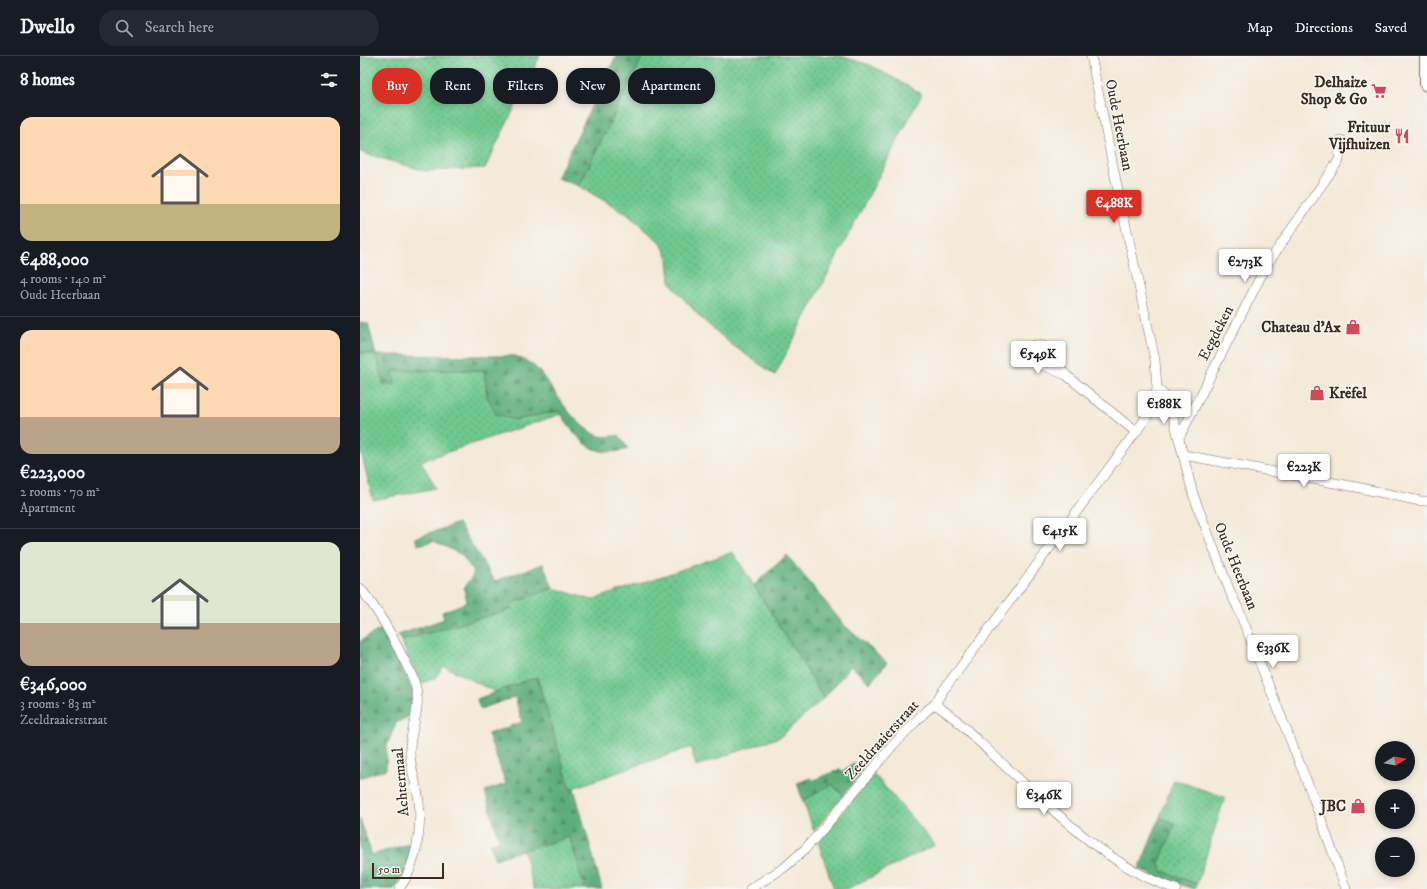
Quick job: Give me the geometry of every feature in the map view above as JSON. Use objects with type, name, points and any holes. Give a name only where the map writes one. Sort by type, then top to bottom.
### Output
[{"type":"main road","points":[[1426,56],[1427,84]]},
{"type":"street","name":"Oude Heerbaan","points":[[935,704],[942,692],[1136,432],[1151,410],[1157,388],[1155,360],[1091,56]]},
{"type":"street","name":"Eegdeken","points":[[1179,438],[1266,266],[1339,160],[1341,140]]},
{"type":"street","points":[[1066,375],[1136,432]]},
{"type":"street","name":"Oude Heerbaan","points":[[1157,388],[1165,396],[1168,402],[1184,455],[1193,494],[1313,797],[1346,889]]},
{"type":"street","points":[[1184,455],[1427,501]]},
{"type":"street","name":"Achtermaal","points":[[360,588],[392,635],[412,676],[416,688],[418,704],[410,756],[419,801],[420,818],[413,865],[400,889]]},
{"type":"street","name":"Zeeldraaierstraat","points":[[750,889],[785,867],[805,849],[893,745],[926,711],[935,704],[954,718],[1077,832],[1135,871],[1176,889]]},
{"type":"green space","points":[[360,56],[540,56],[534,68],[493,68],[493,104],[516,104],[485,168],[425,171],[360,152]]},
{"type":"green space","points":[[616,56],[643,56],[637,68],[628,68],[628,86],[620,103],[620,68],[610,68]]},
{"type":"green space","points":[[643,56],[840,56],[870,65],[922,94],[775,375],[731,344],[700,317],[676,290],[670,281],[668,258],[661,243],[627,214],[579,186],[628,86],[628,104],[715,104],[715,68],[637,68]]},
{"type":"green space","points":[[593,104],[619,104],[579,186],[557,178]]},
{"type":"green space","points":[[360,322],[368,323],[376,355],[360,352]]},
{"type":"green space","points":[[360,352],[376,355],[393,371],[484,370],[487,396],[515,420],[558,411],[561,414],[421,461],[436,488],[373,500],[360,448]]},
{"type":"green space","points":[[376,355],[516,356],[530,363],[537,369],[571,415],[579,423],[588,430],[600,436],[619,435],[628,449],[605,452],[588,445],[581,440],[558,411],[515,420],[496,414],[487,396],[484,370],[393,371],[395,384],[384,385]]},
{"type":"green space","points":[[458,523],[495,581],[543,564],[553,588],[511,604],[512,609],[401,641],[398,635],[444,619],[442,612],[467,602],[464,588],[474,573],[462,555],[434,541],[418,545],[415,538]]},
{"type":"green space","points":[[733,552],[824,698],[780,737],[696,766],[691,747],[570,789],[537,677],[495,692],[444,666],[435,678],[420,684],[401,641],[512,609],[510,604],[553,588],[592,600]]},
{"type":"green space","points":[[787,555],[845,626],[887,663],[870,683],[851,666],[824,698],[754,585]]},
{"type":"green space","points":[[381,629],[410,685],[414,697],[412,715],[396,723],[387,746],[386,769],[360,778],[360,641]]},
{"type":"green space","points":[[537,677],[570,789],[574,788],[602,889],[585,889],[570,837],[495,859],[490,843],[499,841],[485,791],[506,784],[488,734],[522,722],[515,697],[480,709],[477,699]]},
{"type":"green space","points":[[853,763],[862,772],[843,796],[832,784],[803,801],[797,783],[811,778],[812,781],[840,769],[843,771]]},
{"type":"green space","points":[[874,774],[935,845],[847,889],[834,889],[818,842]]},
{"type":"green space","points":[[1174,780],[1225,797],[1197,884],[1162,871],[1159,863],[1175,824],[1160,817]]},
{"type":"green space","points":[[832,784],[843,796],[814,831],[803,801]]},
{"type":"green space","points":[[1160,817],[1175,824],[1159,863],[1162,871],[1197,884],[1195,889],[1159,878],[1139,869]]},
{"type":"green space","points":[[360,819],[372,855],[411,843],[407,868],[394,889],[360,889]]},
{"type":"green space","points":[[570,837],[585,889],[534,889],[523,850]]},
{"type":"place","name":"Delhaize Shop & Go","points":[[1379,91]]},
{"type":"place","name":"Frituur Vijfhuizen","points":[[1402,136]]},
{"type":"place","name":"Chateau d'Ax","points":[[1353,327]]},
{"type":"place","name":"Krëfel","points":[[1317,393]]},
{"type":"place","name":"JBC","points":[[1358,806]]}]
